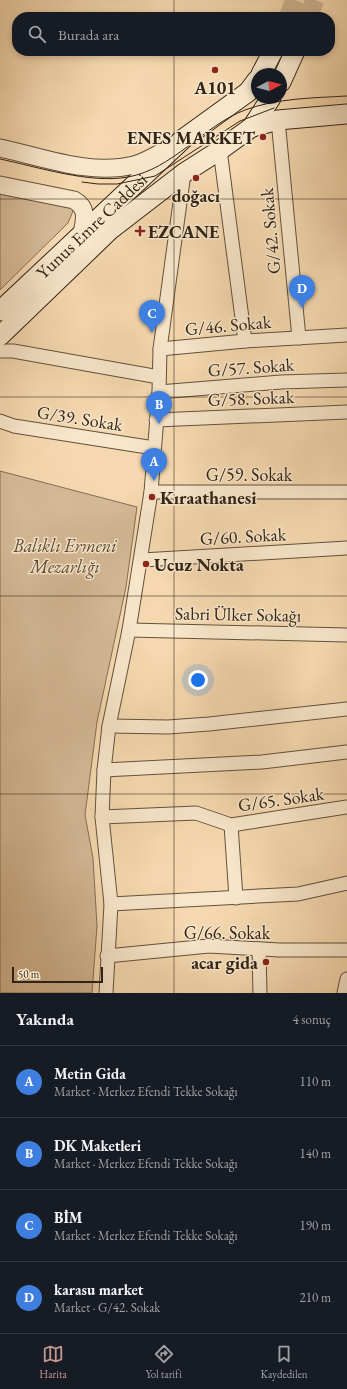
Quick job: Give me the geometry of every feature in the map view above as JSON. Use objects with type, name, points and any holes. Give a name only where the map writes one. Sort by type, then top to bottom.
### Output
[{"type":"main road","points":[[264,68],[270,56]]},
{"type":"main road","points":[[287,69],[293,56]]},
{"type":"main road","name":"Yunus Emre Caddesi","points":[[0,311],[82,233],[152,170],[183,139],[248,92],[251,88]]},
{"type":"main road","points":[[252,127],[267,104]]},
{"type":"main road","points":[[252,127],[278,120],[347,114]]},
{"type":"main road","name":"Yunus Emre Caddesi","points":[[0,336],[110,230],[184,173],[252,127]]},
{"type":"street","name":"G/42. Sokak","points":[[278,120],[299,338]]},
{"type":"street","points":[[0,148],[66,164],[97,168],[117,168],[140,162],[183,139]]},
{"type":"street","points":[[220,150],[245,341]]},
{"type":"street","points":[[106,993],[110,904],[102,817],[108,726],[129,630],[142,560],[151,492],[159,392],[160,350],[184,173]]},
{"type":"street","points":[[0,185],[74,200],[83,207],[84,211],[85,217],[82,233]]},
{"type":"street","name":"G/46. Sokak","points":[[160,350],[245,341],[347,335]]},
{"type":"street","points":[[0,351],[13,351],[159,376]]},
{"type":"street","name":"G/57. Sokak","points":[[159,392],[281,382],[347,380]]},
{"type":"street","name":"G/58. Sokak","points":[[156,420],[347,412]]},
{"type":"street","name":"G/39. Sokak","points":[[0,421],[14,426],[154,448]]},
{"type":"street","name":"G/59. Sokak","points":[[151,492],[347,492]]},
{"type":"street","name":"G/60. Sokak","points":[[142,560],[347,548]]},
{"type":"street","name":"Sabri Ülker Sokağı","points":[[129,630],[347,635]]},
{"type":"street","points":[[108,726],[168,727],[347,709]]},
{"type":"street","points":[[104,770],[262,762],[347,752]]},
{"type":"street","name":"G/65. Sokak","points":[[102,817],[196,813],[231,825],[347,807]]},
{"type":"street","points":[[231,825],[236,898]]},
{"type":"street","points":[[110,904],[298,894],[347,883]]},
{"type":"street","name":"G/66. Sokak","points":[[107,956],[209,946],[347,950]]},
{"type":"street","points":[[259,948],[260,993]]},
{"type":"street","points":[[344,993],[347,979]]},
{"type":"green space","points":[[0,190],[68,203],[73,211],[68,223],[0,290]]},
{"type":"green space","name":"Balıklı Ermeni Mezarlığı","points":[[0,471],[137,507],[126,587],[97,722],[85,815],[93,858],[97,926],[92,993],[0,993]]},
{"type":"tunnel","points":[[290,12],[295,0]]},
{"type":"tunnel","points":[[310,12],[315,0]]},
{"type":"tram line","points":[[0,159],[64,174],[113,179],[128,177],[144,172],[174,157],[215,126],[245,110],[283,101],[347,96]]},
{"type":"tram line","points":[[82,182],[117,184],[155,176],[240,121],[274,108]]},
{"type":"place","name":"A101","points":[[215,70]]},
{"type":"place","name":"ENES MARKET","points":[[263,137]]},
{"type":"place","name":"doğacı","points":[[196,178]]},
{"type":"place","name":"EZCANE","points":[[140,231]]},
{"type":"place","name":"karasu market","points":[[302,308]]},
{"type":"place","name":"BİM","points":[[152,333]]},
{"type":"place","name":"DK Maketleri","points":[[159,424]]},
{"type":"place","name":"Metin Gida","points":[[154,481]]},
{"type":"place","name":"Kıraathanesi","points":[[152,497]]},
{"type":"place","name":"Ucuz Nokta","points":[[146,564]]},
{"type":"place","name":"acar gida","points":[[266,962]]}]
